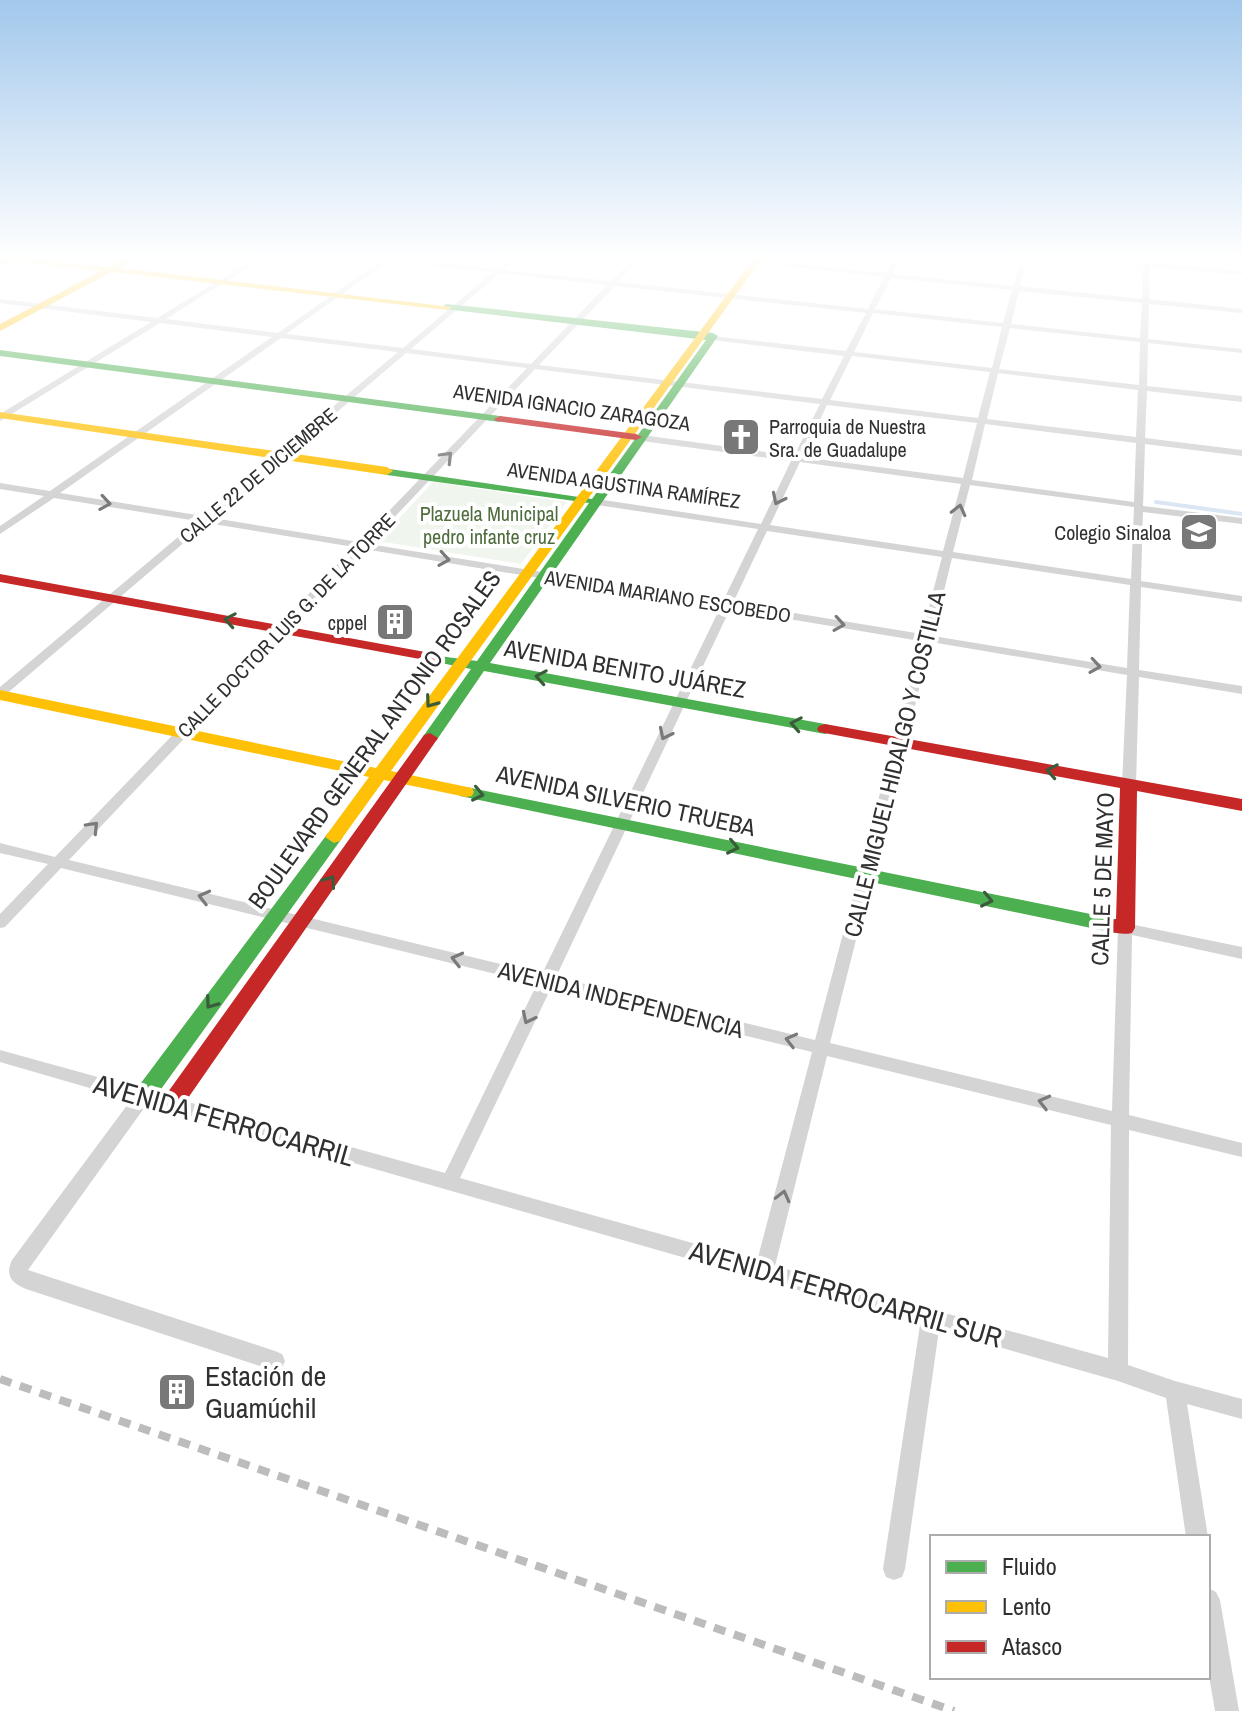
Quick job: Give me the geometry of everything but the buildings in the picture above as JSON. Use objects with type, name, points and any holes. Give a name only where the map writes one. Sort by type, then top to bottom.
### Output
[{"type":"street","points":[[1,416],[129,337]]},
{"type":"street","points":[[0,531],[277,337]]},
{"type":"street","points":[[295,337],[1242,453]]},
{"type":"street","name":"CALLE 22 DE DICIEMBRE","points":[[0,694],[421,337]]},
{"type":"street","name":"CALLE DOCTOR LUIS G. DE LA TORRE","points":[[0,923],[562,337]]},
{"type":"street","points":[[706,337],[1242,399]]},
{"type":"street","name":"BOULEVARD GENERAL ANTONIO ROSALES","points":[[143,1097],[526,572],[588,500],[706,337]]},
{"type":"street","points":[[449,1183],[857,337]]},
{"type":"street","name":"CALLE MIGUEL HIDALGO Y COSTILLA","points":[[764,1271],[1003,337]]},
{"type":"street","points":[[1107,337],[1242,351]]},
{"type":"street","name":"CALLE 5 DE MAYO","points":[[1118,1371],[1120,1120],[1134,583],[1145,337]]},
{"type":"street","name":"AVENIDA IGNACIO ZARAGOZA","points":[[0,353],[1242,521]]},
{"type":"street","name":"AVENIDA AGUSTINA RAMÍREZ","points":[[1,416],[588,500],[1242,599]]},
{"type":"street","name":"AVENIDA MARIANO ESCOBEDO","points":[[0,486],[1242,690]]},
{"type":"street","name":"BOULEVARD GENERAL ANTONIO ROSALES","points":[[171,1105],[545,575],[588,500]]},
{"type":"street","name":"AVENIDA BENITO JUÁREZ","points":[[0,578],[1242,805]]},
{"type":"street","name":"AVENIDA SILVERIO TRUEBA","points":[[0,694],[1242,953]]},
{"type":"street","name":"AVENIDA INDEPENDENCIA","points":[[0,848],[1242,1150]]},
{"type":"street","name":"AVENIDA FERROCARRIL","points":[[0,1056],[449,1183]]},
{"type":"street","points":[[143,1097],[29,1252],[18,1274],[26,1280],[275,1361]]},
{"type":"street","name":"AVENIDA FERROCARRIL SUR","points":[[449,1183],[1118,1371],[1175,1391],[1242,1409]]},
{"type":"street","points":[[894,1569],[931,1318]]},
{"type":"street","points":[[1175,1391],[1197,1535]]},
{"type":"street","points":[[1210,1610],[1229,1710]]},
{"type":"green space","name":"Plazuela Municipal pedro infante cruz","points":[[433,482],[567,502],[521,564],[378,541]]},
{"type":"waterway","points":[[1156,502],[1242,514]]},
{"type":"railway","points":[[0,1379],[954,1711]]},
{"type":"traffic: fast","points":[[430,738],[712,337]]},
{"type":"traffic: fast","points":[[0,353],[500,419]]},
{"type":"traffic: fast","points":[[387,471],[586,500]]},
{"type":"traffic: fast","points":[[436,658],[825,729]]},
{"type":"traffic: fast","points":[[466,792],[1115,926]]},
{"type":"traffic: fast","points":[[143,1097],[334,837]]},
{"type":"traffic: slow","points":[[334,837],[700,337]]},
{"type":"traffic: slow","points":[[0,415],[387,471]]},
{"type":"traffic: slow","points":[[0,695],[466,792]]},
{"type":"traffic: jam","points":[[500,419],[636,437]]},
{"type":"traffic: jam","points":[[0,578],[436,658]]},
{"type":"traffic: jam","points":[[825,729],[1242,805]]},
{"type":"traffic: jam","points":[[171,1105],[430,738]]},
{"type":"traffic: jam","points":[[1115,926],[1125,928],[1129,785]]},
{"type":"place","name":"Parroquia de Nuestra Sra. de Guadalupe","points":[[741,437]]},
{"type":"place","name":"Colegio Sinaloa","points":[[1199,532]]},
{"type":"place","name":"cppel","points":[[395,622]]},
{"type":"place","name":"Estación de Guamúchil","points":[[177,1392]]}]
